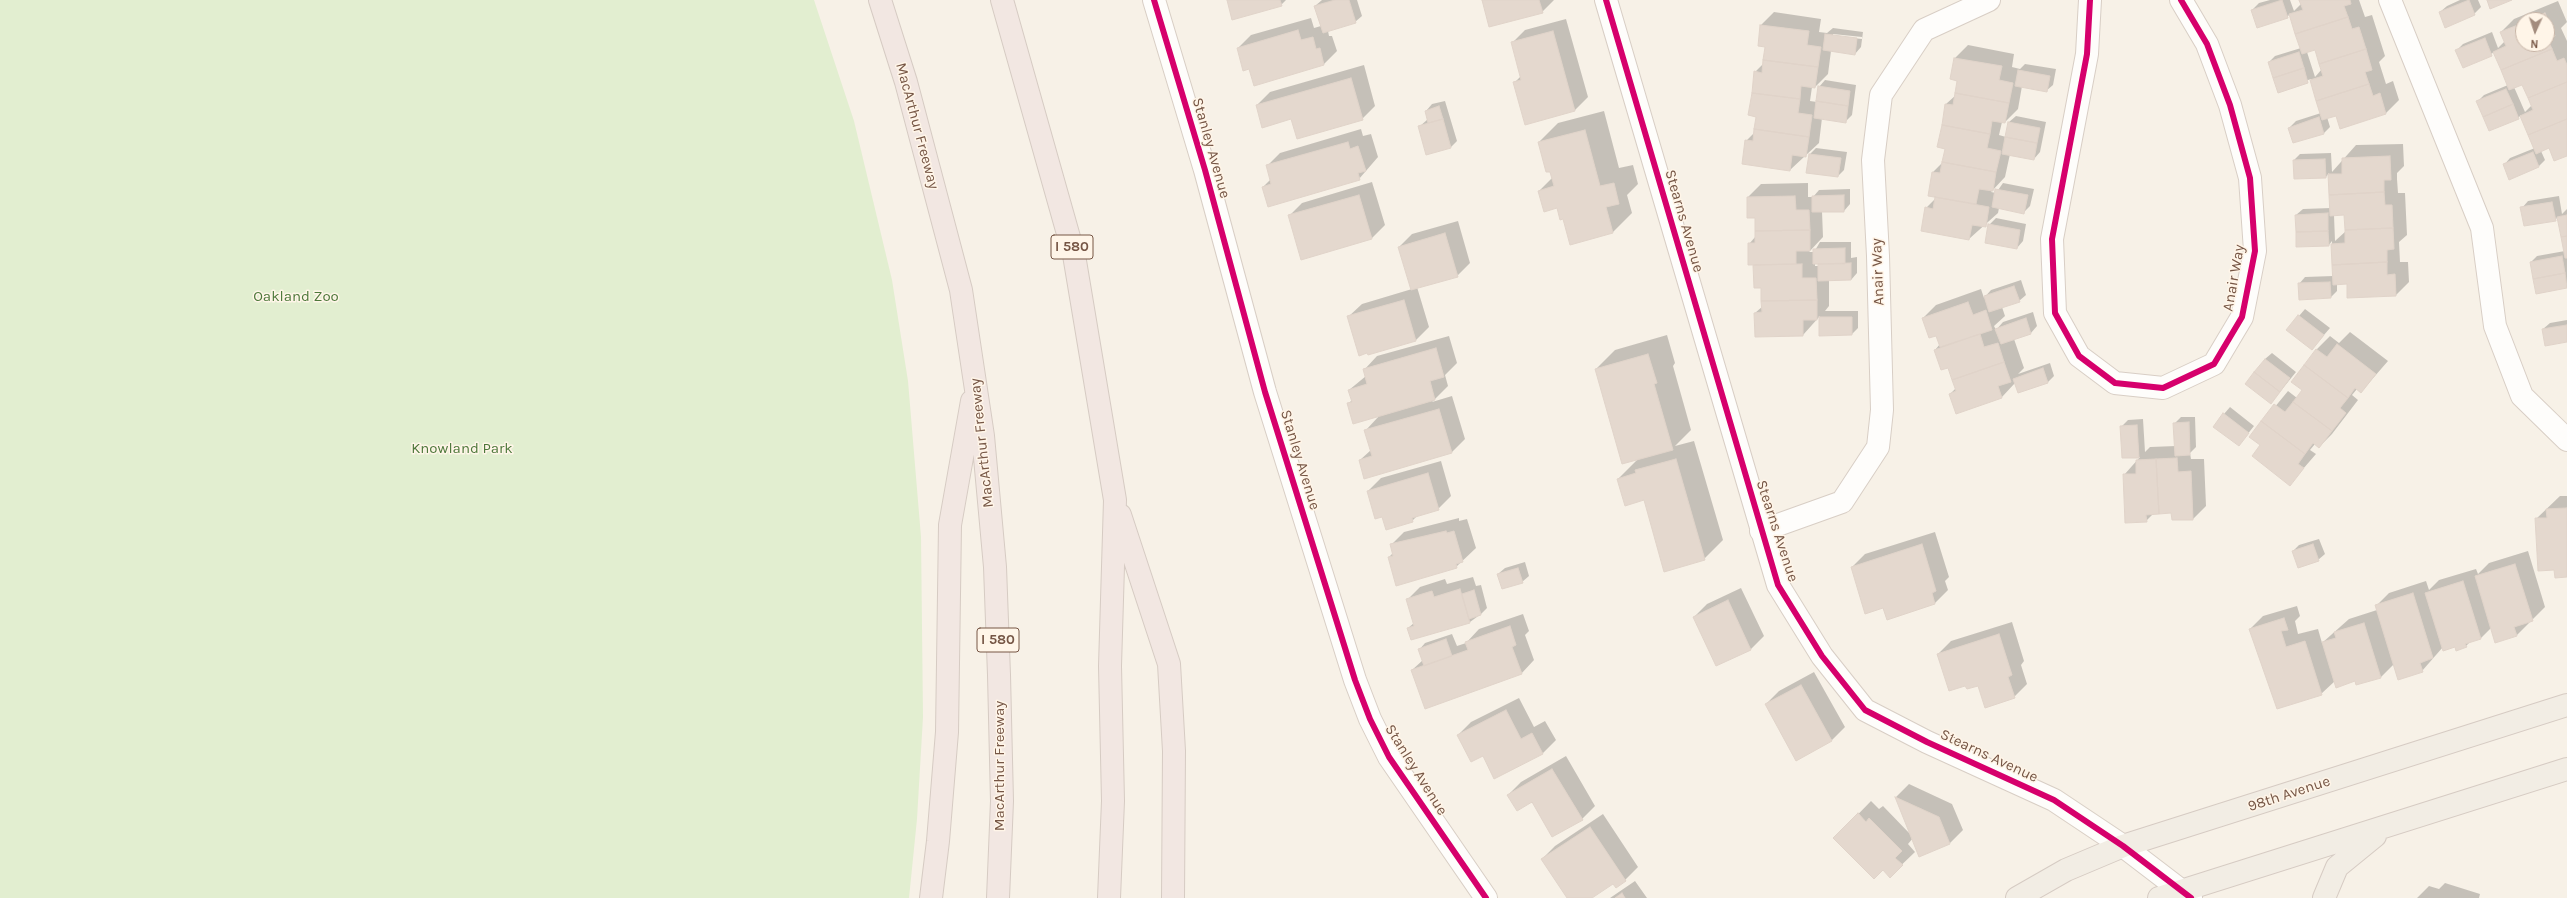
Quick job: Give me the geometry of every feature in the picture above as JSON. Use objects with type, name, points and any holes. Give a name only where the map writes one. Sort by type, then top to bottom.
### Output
[{"type":"highway","name":"MacArthur Freeway","points":[[880,0],[906,82],[962,290],[976,382],[983,436],[995,567],[1002,801],[998,898]]},
{"type":"highway","name":"I 580","points":[[1002,0],[1074,255],[1115,500],[1110,666],[1113,801],[1109,898]]},
{"type":"highway","points":[[931,898],[938,841],[947,732],[950,525],[976,382]]},
{"type":"highway","points":[[1115,500],[1169,664],[1174,751],[1173,898]]},
{"type":"main road","name":"98th Avenue","points":[[2017,898],[2066,870],[2123,846],[2567,705]]},
{"type":"main road","points":[[2159,898],[2186,894],[2567,769]]},
{"type":"main road","points":[[2324,898],[2336,867],[2385,828]]},
{"type":"street","name":"Stanley Avenue","points":[[1154,0],[1205,170],[1265,392],[1355,680],[1370,719],[1389,757],[1486,898]]},
{"type":"street","name":"Stearns Avenue","points":[[1606,0],[1778,585],[1822,656],[1865,710],[1927,742],[2054,800],[2123,846],[2186,894]]},
{"type":"street","name":"Anair Way","points":[[1761,531],[1842,502],[1878,447],[1882,403],[1873,160],[1881,94],[1924,30],[1989,0]]},
{"type":"street","name":"Anair Way","points":[[2090,0],[2087,54],[2052,239],[2055,313],[2079,356],[2115,382],[2163,388],[2214,364],[2242,316],[2255,251],[2250,178],[2230,104],[2207,44],[2181,0]]},
{"type":"street","points":[[2390,0],[2482,228],[2495,326],[2522,396],[2567,440]]},
{"type":"green space","name":"Knowland Park","points":[[0,0],[814,0],[854,121],[892,280],[908,381],[921,537],[923,717],[917,819],[909,898],[0,898]]},
{"type":"building","points":[[1227,0],[1280,0],[1282,6],[1232,20]]},
{"type":"building","points":[[1335,0],[1349,0],[1356,23],[1323,33],[1314,6]]},
{"type":"building","points":[[1482,0],[1539,0],[1543,13],[1489,27]]},
{"type":"building","points":[[2282,0],[2288,18],[2257,28],[2251,10]]},
{"type":"building","points":[[2299,0],[2350,0],[2351,4],[2344,6],[2348,17],[2295,34],[2289,14],[2303,10]]},
{"type":"building","points":[[2469,0],[2475,15],[2445,28],[2439,12]]},
{"type":"building","points":[[2487,0],[2512,0],[2490,9]]},
{"type":"building","points":[[2348,17],[2352,29],[2359,27],[2366,49],[2319,64],[2315,50],[2302,54],[2295,34]]},
{"type":"building","points":[[1760,25],[1809,31],[1807,45],[1821,47],[1818,67],[1763,60],[1765,47],[1758,46]]},
{"type":"building","points":[[2515,26],[2515,52],[2545,52],[2501,70],[2493,52],[2506,46],[2500,32]]},
{"type":"building","points":[[1298,30],[1301,40],[1313,37],[1316,49],[1320,48],[1324,65],[1254,86],[1249,69],[1243,71],[1237,48]]},
{"type":"building","points":[[1553,31],[1575,111],[1525,125],[1513,82],[1521,80],[1511,42]]},
{"type":"building","points":[[1825,34],[1857,38],[1855,55],[1823,50]]},
{"type":"building","points":[[2485,38],[2492,56],[2463,68],[2455,50]]},
{"type":"building","points":[[2366,49],[2372,70],[2365,72],[2369,84],[2316,101],[2310,80],[2323,76],[2319,64]]},
{"type":"building","points":[[2299,52],[2304,68],[2273,78],[2268,62]]},
{"type":"building","points":[[2545,52],[2553,52],[2557,61],[2564,58],[2567,65],[2567,82],[2528,98],[2522,85],[2509,90],[2501,70]]},
{"type":"building","points":[[1954,58],[2002,66],[1999,80],[2013,83],[2009,103],[1955,93],[1957,81],[1950,79]]},
{"type":"building","points":[[1763,60],[1818,67],[1815,88],[1801,86],[1800,99],[1752,93],[1754,71],[1762,73]]},
{"type":"building","points":[[2304,68],[2308,83],[2278,93],[2273,78]]},
{"type":"building","points":[[2018,70],[2050,76],[2047,92],[2015,86]]},
{"type":"building","points":[[1351,78],[1363,120],[1297,139],[1291,119],[1262,128],[1256,105]]},
{"type":"building","points":[[2567,82],[2567,119],[2528,135],[2520,116],[2533,110],[2528,98]]},
{"type":"building","points":[[2369,84],[2373,96],[2380,93],[2386,114],[2340,129],[2336,116],[2322,120],[2316,101]]},
{"type":"building","points":[[1818,86],[1850,91],[1848,106],[1816,101]]},
{"type":"building","points":[[2506,89],[2513,104],[2483,117],[2476,101]]},
{"type":"building","points":[[1752,93],[1800,99],[1798,113],[1812,115],[1809,137],[1754,129],[1756,117],[1748,115]]},
{"type":"building","points":[[1955,93],[2009,103],[2005,123],[1992,121],[1990,134],[1942,125],[1945,104],[1953,105]]},
{"type":"building","points":[[1816,101],[1848,106],[1846,123],[1814,118]]},
{"type":"building","points":[[2513,104],[2519,119],[2489,131],[2483,117]]},
{"type":"building","points":[[1439,106],[1443,119],[1428,123],[1425,111]]},
{"type":"building","points":[[2319,117],[2324,134],[2293,143],[2288,128]]},
{"type":"building","points":[[1443,119],[1451,148],[1426,155],[1418,126]]},
{"type":"building","points":[[2567,119],[2567,156],[2554,161],[2549,148],[2536,154],[2528,135]]},
{"type":"building","points":[[2008,122],[2040,128],[2037,143],[2005,137]]},
{"type":"building","points":[[1942,125],[1990,134],[1987,148],[2001,151],[1996,172],[1942,162],[1945,149],[1937,147]]},
{"type":"building","points":[[1754,129],[1809,137],[1806,157],[1792,155],[1790,171],[1742,164],[1745,140],[1753,141]]},
{"type":"building","points":[[1585,130],[1600,186],[1614,183],[1619,204],[1606,207],[1613,233],[1570,245],[1563,219],[1560,220],[1557,208],[1544,212],[1538,191],[1554,186],[1550,172],[1546,172],[1538,142]]},
{"type":"building","points":[[2005,137],[2037,143],[2034,160],[2002,154]]},
{"type":"building","points":[[1348,142],[1350,149],[1358,146],[1366,171],[1358,173],[1360,180],[1268,207],[1262,187],[1271,184],[1266,165]]},
{"type":"building","points":[[2533,152],[2539,167],[2509,180],[2503,164]]},
{"type":"building","points":[[1809,154],[1841,158],[1838,177],[1806,173]]},
{"type":"building","points":[[2390,156],[2391,180],[2384,180],[2384,192],[2329,195],[2328,174],[2342,174],[2342,158]]},
{"type":"building","points":[[2325,159],[2326,178],[2294,179],[2293,160]]},
{"type":"building","points":[[1942,162],[1996,172],[1993,191],[1979,189],[1976,204],[1928,196],[1932,172],[1940,173]]},
{"type":"building","points":[[1995,189],[2028,195],[2024,214],[1992,207]]},
{"type":"building","points":[[2384,192],[2385,205],[2392,205],[2393,228],[2345,230],[2344,215],[2330,216],[2329,195]]},
{"type":"building","points":[[1359,195],[1372,239],[1301,260],[1288,215]]},
{"type":"building","points":[[1844,195],[1844,212],[1812,212],[1812,196]]},
{"type":"building","points":[[1795,196],[1796,210],[1809,210],[1810,230],[1755,231],[1755,218],[1747,218],[1747,197]]},
{"type":"building","points":[[1935,197],[1989,207],[1986,227],[1972,225],[1969,240],[1921,231],[1925,207],[1933,209]]},
{"type":"building","points":[[2552,202],[2556,221],[2524,226],[2520,207]]},
{"type":"building","points":[[2328,213],[2328,231],[2296,232],[2295,215]]},
{"type":"building","points":[[2567,215],[2567,236],[2561,237],[2557,217]]},
{"type":"building","points":[[1988,224],[2020,230],[2017,249],[1985,243]]},
{"type":"building","points":[[2393,228],[2394,249],[2387,250],[2387,262],[2332,265],[2331,244],[2345,243],[2345,230]]},
{"type":"building","points":[[1810,230],[1810,251],[1796,251],[1796,264],[1748,265],[1748,243],[1755,243],[1755,231]]},
{"type":"building","points":[[2328,231],[2329,246],[2296,247],[2296,232]]},
{"type":"building","points":[[1445,233],[1458,277],[1411,290],[1398,247]]},
{"type":"building","points":[[2567,236],[2567,258],[2565,258],[2561,237]]},
{"type":"building","points":[[1845,248],[1845,264],[1813,264],[1813,249]]},
{"type":"building","points":[[2562,256],[2565,273],[2533,279],[2530,262]]},
{"type":"building","points":[[2387,262],[2387,275],[2395,274],[2396,296],[2347,298],[2347,284],[2333,285],[2332,265]]},
{"type":"building","points":[[1851,263],[1851,280],[1818,281],[1818,264]]},
{"type":"building","points":[[1802,264],[1802,278],[1816,278],[1817,300],[1761,301],[1761,288],[1754,288],[1753,265]]},
{"type":"building","points":[[2565,273],[2567,288],[2536,294],[2533,279]]},
{"type":"building","points":[[2330,282],[2331,298],[2299,300],[2298,283]]},
{"type":"building","points":[[2014,286],[2020,302],[1989,312],[1984,296]]},
{"type":"building","points":[[1404,300],[1416,341],[1368,355],[1367,353],[1359,356],[1347,316]]},
{"type":"building","points":[[1817,300],[1817,320],[1803,320],[1803,336],[1755,337],[1754,313],[1762,312],[1761,301]]},
{"type":"building","points":[[1968,302],[1973,315],[1986,310],[1992,330],[1940,347],[1936,336],[1929,338],[1922,318]]},
{"type":"building","points":[[2298,315],[2324,335],[2312,350],[2286,330]]},
{"type":"building","points":[[1819,317],[1852,317],[1852,335],[1819,336]]},
{"type":"building","points":[[2026,318],[2031,334],[2001,344],[1995,329]]},
{"type":"building","points":[[2567,325],[2567,342],[2545,346],[2542,329]]},
{"type":"building","points":[[1980,334],[1984,347],[1998,343],[2004,362],[1952,380],[1948,368],[1941,370],[1934,350]]},
{"type":"building","points":[[2337,344],[2376,374],[2361,393],[2355,388],[2348,398],[2304,365],[2316,349],[2327,357]]},
{"type":"building","points":[[1436,348],[1444,377],[1430,381],[1435,400],[1353,424],[1347,403],[1352,402],[1348,390],[1367,384],[1363,369]]},
{"type":"building","points":[[1648,354],[1657,383],[1654,384],[1673,450],[1622,464],[1595,369]]},
{"type":"building","points":[[2265,359],[2290,378],[2280,392],[2254,372]]},
{"type":"building","points":[[2004,362],[2011,382],[1998,386],[2002,398],[1956,414],[1949,394],[1956,391],[1952,380]]},
{"type":"building","points":[[2304,365],[2348,398],[2340,408],[2346,413],[2332,431],[2293,402],[2302,390],[2291,382]]},
{"type":"building","points":[[2043,368],[2048,383],[2018,393],[2013,379]]},
{"type":"building","points":[[2254,372],[2280,392],[2271,404],[2245,384]]},
{"type":"building","points":[[2293,402],[2332,431],[2319,448],[2313,443],[2305,454],[2261,421],[2274,404],[2285,412]]},
{"type":"building","points":[[1439,409],[1452,453],[1364,479],[1359,460],[1372,456],[1364,430]]},
{"type":"building","points":[[2223,413],[2249,433],[2239,446],[2213,427]]},
{"type":"building","points":[[2261,421],[2305,454],[2298,464],[2304,468],[2290,486],[2252,456],[2260,445],[2249,437]]},
{"type":"building","points":[[2189,422],[2190,455],[2175,456],[2173,423]]},
{"type":"building","points":[[2137,425],[2139,458],[2122,458],[2120,426]]},
{"type":"building","points":[[2177,458],[2178,472],[2191,471],[2193,520],[2172,520],[2171,513],[2159,514],[2156,459]]},
{"type":"building","points":[[1676,459],[1705,560],[1664,572],[1644,500],[1625,506],[1617,479],[1636,473],[1635,470]]},
{"type":"building","points":[[2156,459],[2159,514],[2146,515],[2147,522],[2125,523],[2123,474],[2136,474],[2136,460]]},
{"type":"building","points":[[1428,473],[1439,510],[1412,518],[1413,522],[1386,530],[1382,517],[1375,519],[1367,491]]},
{"type":"building","points":[[2567,508],[2567,577],[2555,578],[2554,570],[2538,571],[2535,518],[2547,518],[2546,509]]},
{"type":"building","points":[[1446,531],[1447,533],[1454,531],[1463,562],[1456,564],[1457,568],[1396,586],[1388,557],[1393,556],[1390,544]]},
{"type":"building","points":[[1922,544],[1936,591],[1932,593],[1935,604],[1887,620],[1883,608],[1865,614],[1851,567]]},
{"type":"building","points":[[2313,544],[2319,561],[2298,568],[2292,551]]},
{"type":"building","points":[[2515,564],[2533,621],[2514,627],[2517,636],[2495,643],[2475,576]]},
{"type":"building","points":[[1518,568],[1523,583],[1502,589],[1497,574]]},
{"type":"building","points":[[2463,581],[2481,639],[2465,644],[2467,647],[2456,651],[2455,647],[2443,651],[2425,593]]},
{"type":"building","points":[[1460,589],[1470,623],[1411,640],[1407,628],[1414,626],[1406,599],[1432,591],[1434,597]]},
{"type":"building","points":[[1474,590],[1481,615],[1469,619],[1462,594]]},
{"type":"building","points":[[2413,593],[2433,658],[2420,663],[2423,672],[2398,680],[2375,605]]},
{"type":"building","points":[[1728,600],[1751,650],[1716,666],[1693,617]]},
{"type":"building","points":[[2284,618],[2288,630],[2281,631],[2286,647],[2305,641],[2322,695],[2277,709],[2249,629]]},
{"type":"building","points":[[2364,623],[2381,678],[2356,685],[2355,681],[2336,688],[2322,642],[2336,638],[2334,632]]},
{"type":"building","points":[[1510,626],[1516,645],[1512,647],[1522,674],[1425,709],[1411,670],[1468,650],[1465,642]]},
{"type":"building","points":[[1999,634],[2012,675],[2008,677],[2015,698],[1985,708],[1978,686],[1967,689],[1965,686],[1949,691],[1937,654]]},
{"type":"building","points":[[1446,639],[1452,656],[1424,666],[1418,649]]},
{"type":"building","points":[[1801,685],[1832,741],[1796,761],[1765,704]]},
{"type":"building","points":[[1506,710],[1521,739],[1532,733],[1543,754],[1494,779],[1483,756],[1471,762],[1457,735]]},
{"type":"building","points":[[1552,769],[1583,820],[1552,837],[1532,802],[1517,811],[1507,795]]},
{"type":"building","points":[[1895,797],[1939,817],[1950,844],[1919,857]]},
{"type":"building","points":[[1858,813],[1866,822],[1869,818],[1902,851],[1895,858],[1903,865],[1890,878],[1883,870],[1874,879],[1833,838]]},
{"type":"building","points":[[1590,827],[1626,881],[1616,888],[1613,884],[1592,898],[1567,898],[1541,859]]},
{"type":"building","points":[[1622,893],[1625,898],[1615,898]]},
{"type":"cycle path","points":[[1154,0],[1205,170],[1265,392],[1355,680],[1370,719],[1389,757],[1486,898]]},
{"type":"cycle path","points":[[1606,0],[1778,585],[1822,656],[1865,710],[1927,742],[2054,800],[2123,846],[2191,898]]},
{"type":"cycle path","points":[[2090,0],[2087,54],[2052,239],[2055,313],[2079,356],[2115,383],[2163,388],[2214,364],[2242,317],[2255,251],[2250,178],[2230,105],[2207,44],[2181,0]]},
{"type":"park label","name":"Oakland Zoo","points":[[296,297]]}]
